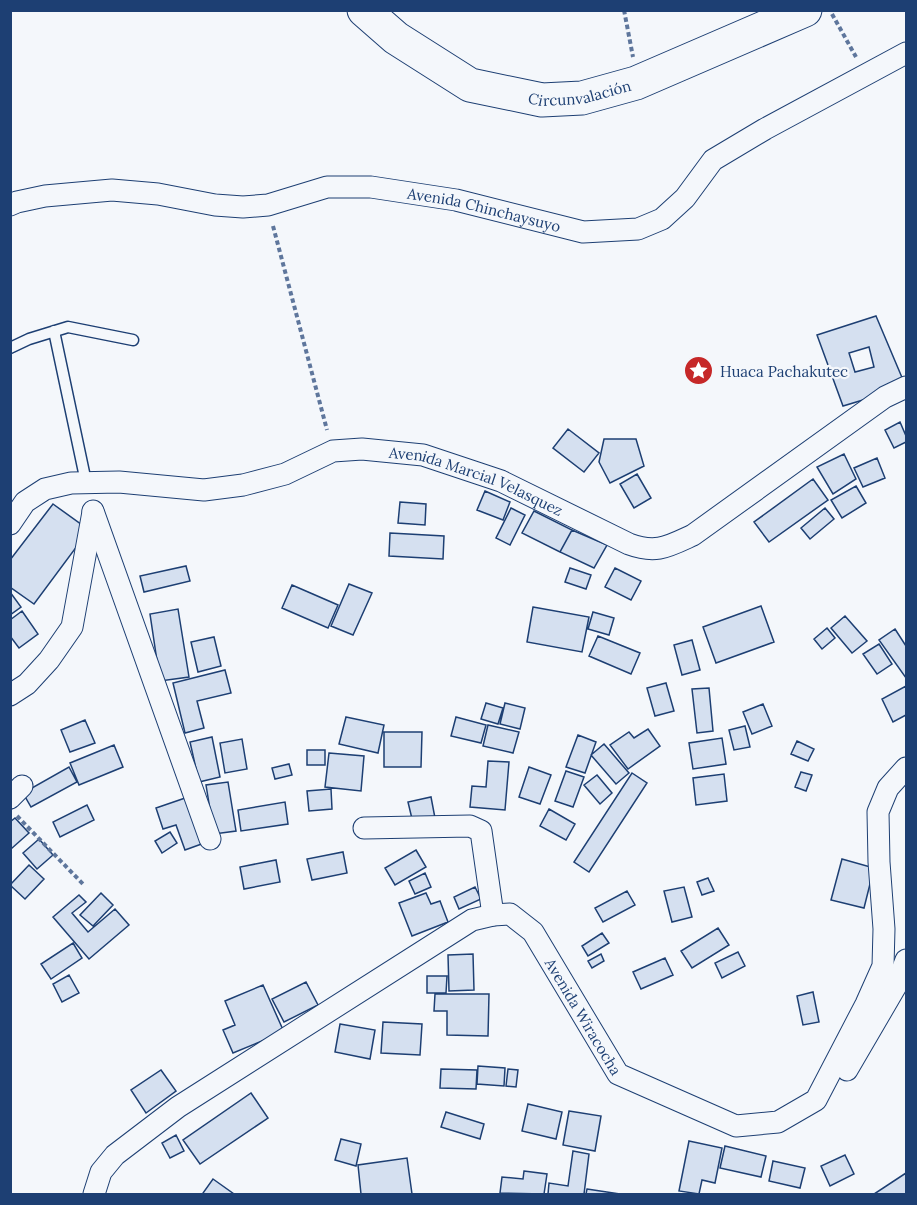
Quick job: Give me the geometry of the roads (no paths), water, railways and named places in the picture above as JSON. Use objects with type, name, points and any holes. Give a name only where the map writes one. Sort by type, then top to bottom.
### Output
[{"type":"highway","name":"Circunvalación","points":[[364,10],[396,38],[470,85],[542,100],[582,99],[636,83],[805,10]]},
{"type":"street","name":"Avenida Chinchaysuyo","points":[[10,205],[45,196],[112,190],[158,194],[215,206],[268,205],[327,187],[371,187],[456,200],[583,232],[638,229],[662,219],[685,198],[713,160],[765,129],[906,53]]},
{"type":"street","name":"Avenida Marcial Velasquez","points":[[10,524],[25,502],[45,489],[71,483],[119,482],[204,490],[243,485],[285,474],[333,451],[362,449],[423,455],[501,481],[629,544],[645,550],[660,549],[693,536],[885,397],[906,387]]},
{"type":"street","points":[[10,695],[27,684],[49,660],[72,627],[93,511],[92,482]]},
{"type":"street","points":[[93,511],[210,839]]},
{"type":"street","points":[[816,1101],[883,966],[884,929],[878,812],[888,788],[906,768]]},
{"type":"street","points":[[94,1194],[101,1172],[115,1155],[178,1107],[472,920],[493,915],[481,831],[470,826],[364,828]]},
{"type":"street","name":"Avenida Wiracocha","points":[[493,915],[510,914],[533,932],[618,1074],[736,1126],[777,1122],[816,1101],[844,1075],[896,986],[906,960]]},
{"type":"lane","points":[[10,348],[68,327],[133,340]]},
{"type":"lane","points":[[54,331],[92,482]]},
{"type":"place","name":"Huaca Pachakutec","points":[[699,371]]}]
